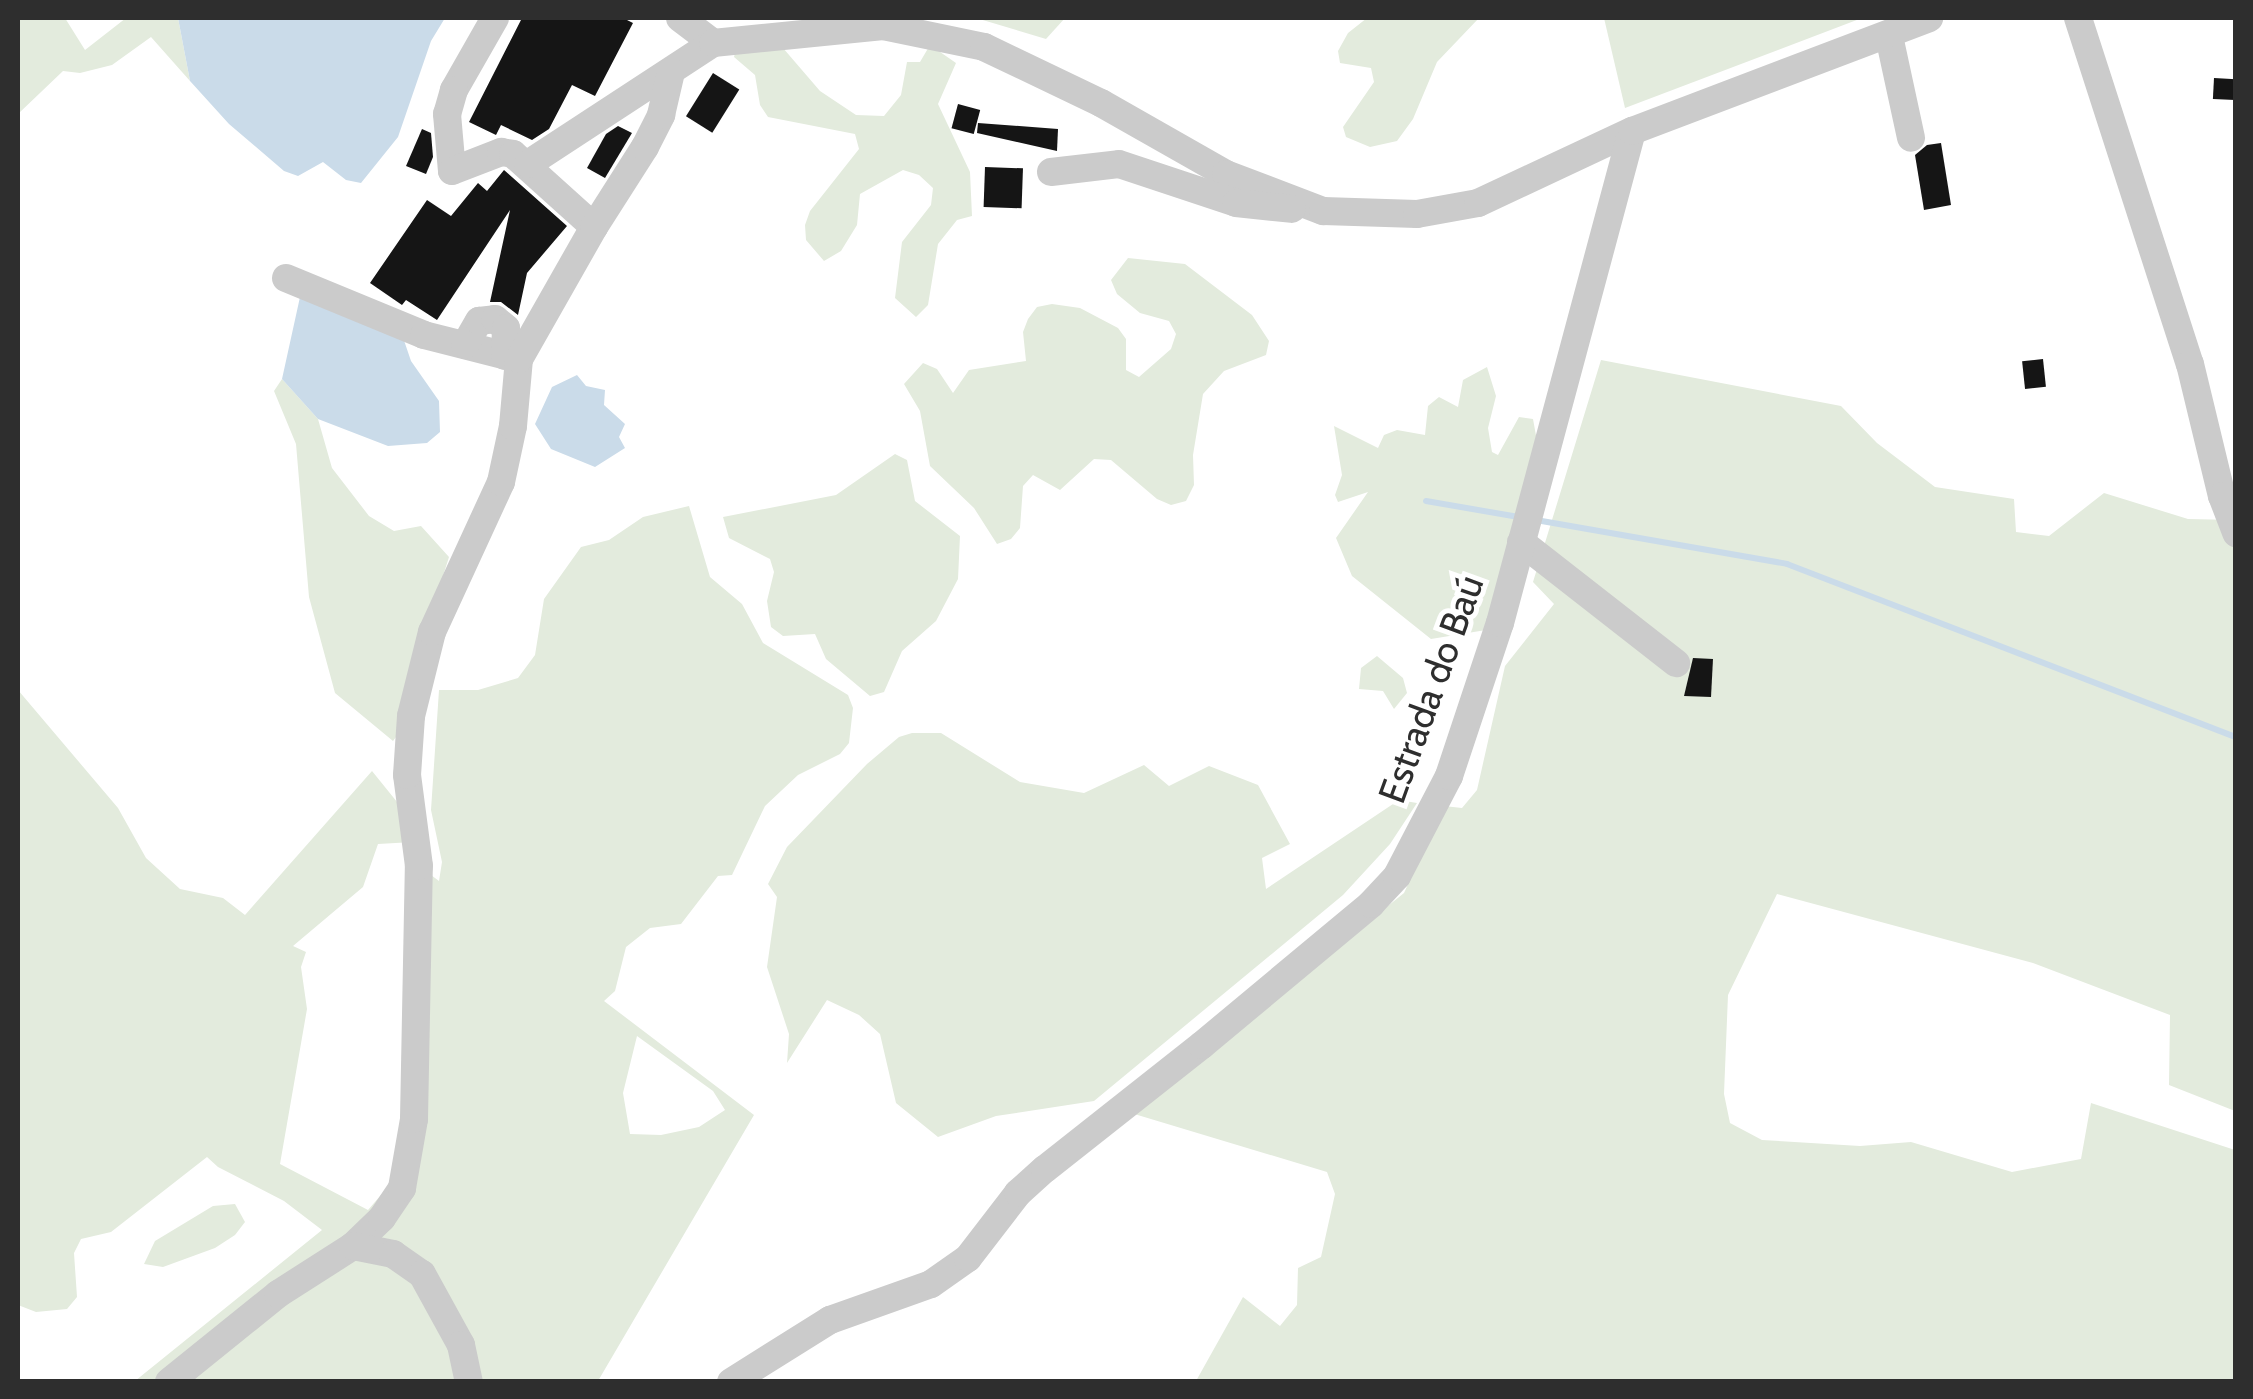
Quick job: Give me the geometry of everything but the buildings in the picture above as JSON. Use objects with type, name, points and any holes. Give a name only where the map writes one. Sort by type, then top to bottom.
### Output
[{"type":"street","points":[[495,18],[454,90],[447,114],[452,171],[501,152],[528,164],[594,227]]},
{"type":"street","points":[[680,18],[714,43]]},
{"type":"street","points":[[1051,172],[1119,164],[1236,203],[1418,214],[1478,203],[1632,131],[1929,18]]},
{"type":"street","points":[[2078,18],[2190,364],[2222,496],[2236,533]]},
{"type":"street","points":[[528,164],[714,43],[883,26],[937,27],[1101,103],[1226,174],[1322,211]]},
{"type":"street","points":[[1889,36],[1911,138]]},
{"type":"street","points":[[169,1382],[278,1294],[353,1246],[382,1218],[402,1188],[414,1119],[419,866],[406,775],[411,716],[432,632],[501,482],[513,426],[512,358],[661,116],[671,72]]},
{"type":"street","name":"Estrada do Baú","points":[[731,1382],[830,1320],[931,1284],[968,1258],[1018,1193],[1045,1169],[1216,1033],[1371,904],[1398,876],[1449,776],[1500,623],[1632,131]]},
{"type":"street","points":[[286,278],[424,335],[512,358]]},
{"type":"street","points":[[1520,542],[1676,664]]},
{"type":"street","points":[[353,1246],[393,1254],[422,1274],[461,1344],[468,1382]]},
{"type":"shaded area","points":[[18,18],[65,18],[85,50],[126,18],[178,18],[190,81],[151,37],[112,65],[80,73],[63,71],[18,114]]},
{"type":"shaded area","points":[[976,18],[1065,18],[1046,39]]},
{"type":"shaded area","points":[[1367,18],[1479,18],[1437,62],[1413,119],[1397,141],[1370,147],[1346,137],[1343,127],[1374,82],[1371,68],[1340,63],[1338,51],[1348,33]]},
{"type":"shaded area","points":[[1604,18],[1862,18],[1625,108]]},
{"type":"shaded area","points":[[930,45],[956,63],[938,104],[970,172],[972,216],[957,220],[938,244],[928,305],[916,317],[895,298],[902,242],[931,205],[933,188],[919,175],[903,170],[860,194],[857,225],[841,251],[824,261],[806,240],[805,225],[810,211],[859,149],[855,134],[768,117],[760,105],[755,75],[734,57],[736,49],[783,48],[820,91],[856,115],[884,116],[901,95],[907,62],[920,62]]},
{"type":"shaded area","points":[[1128,258],[1185,264],[1252,315],[1269,341],[1266,355],[1224,371],[1203,394],[1193,455],[1194,485],[1186,501],[1171,505],[1157,499],[1111,460],[1094,459],[1060,490],[1033,475],[1023,486],[1020,528],[1011,539],[997,544],[974,508],[930,466],[920,411],[904,384],[923,363],[937,369],[953,393],[969,370],[1026,361],[1023,332],[1028,319],[1037,307],[1052,304],[1080,308],[1118,328],[1126,339],[1126,370],[1139,377],[1171,349],[1176,334],[1169,321],[1140,313],[1117,294],[1111,280]]},
{"type":"shaded area","points":[[1601,360],[1841,406],[1877,443],[1935,487],[2014,499],[2016,532],[2049,536],[2104,493],[2188,519],[2235,520],[2235,1111],[2169,1085],[2170,1015],[2033,963],[1777,894],[1728,995],[1724,1094],[1730,1123],[1762,1140],[1860,1146],[1911,1142],[2012,1172],[2081,1159],[2091,1103],[2235,1150],[2235,1381],[1196,1381],[1243,1297],[1280,1326],[1297,1305],[1298,1268],[1321,1257],[1335,1194],[1327,1172],[1131,1113],[1404,893],[1444,806],[1462,808],[1477,790],[1505,666],[1554,604],[1533,582]]},
{"type":"shaded area","points":[[1487,367],[1496,396],[1488,428],[1492,452],[1498,455],[1519,417],[1533,419],[1537,441],[1486,630],[1431,639],[1352,576],[1336,538],[1368,492],[1338,502],[1335,495],[1342,475],[1334,426],[1378,448],[1384,435],[1397,430],[1425,435],[1428,406],[1439,397],[1458,407],[1463,380]]},
{"type":"shaded area","points":[[282,379],[318,419],[332,468],[369,516],[394,531],[421,526],[449,557],[408,686],[402,729],[393,741],[335,693],[309,597],[296,444],[274,391]]},
{"type":"shaded area","points":[[895,454],[907,460],[915,501],[960,536],[958,579],[936,621],[902,651],[884,692],[870,696],[826,659],[815,634],[783,636],[771,627],[767,601],[774,572],[770,559],[729,538],[723,517],[836,495]]},
{"type":"shaded area","points":[[689,506],[710,577],[742,604],[763,643],[848,695],[853,708],[849,743],[840,754],[798,775],[765,806],[732,875],[718,876],[681,924],[650,928],[626,947],[615,991],[604,1001],[754,1115],[598,1381],[135,1381],[322,1230],[284,1201],[218,1167],[207,1157],[111,1232],[81,1239],[74,1253],[77,1297],[67,1309],[36,1312],[18,1305],[18,690],[118,808],[146,858],[180,889],[223,898],[245,915],[372,771],[410,818],[413,842],[378,844],[363,887],[293,946],[306,952],[301,967],[307,1009],[280,1164],[368,1210],[393,1181],[403,1140],[411,860],[439,881],[442,862],[431,810],[439,690],[478,690],[518,678],[535,655],[544,599],[581,547],[609,540],[643,517]],"holes":[[[637,1036],[713,1091],[725,1110],[699,1127],[661,1135],[630,1134],[623,1093]]]},
{"type":"shaded area","points":[[1377,656],[1403,678],[1407,693],[1394,709],[1383,691],[1359,689],[1361,668]]},
{"type":"shaded area","points":[[941,733],[1020,782],[1084,793],[1144,765],[1169,786],[1209,766],[1258,785],[1290,844],[1262,858],[1266,889],[1399,800],[1417,803],[1390,844],[1343,895],[1094,1101],[996,1116],[938,1137],[896,1103],[880,1034],[859,1015],[827,1000],[787,1063],[789,1034],[767,967],[777,897],[768,884],[787,847],[867,764],[899,737]]},
{"type":"shaded area","points":[[235,1204],[245,1222],[235,1235],[215,1248],[163,1267],[144,1264],[155,1241],[213,1206]]},
{"type":"water","points":[[178,18],[445,18],[431,41],[398,137],[361,183],[346,180],[323,162],[298,176],[284,171],[229,124],[190,81]]},
{"type":"water","points":[[300,297],[393,308],[411,361],[439,401],[440,432],[427,443],[388,446],[318,419],[282,379]]},
{"type":"water","points":[[577,375],[586,386],[605,390],[604,405],[625,424],[619,437],[625,448],[595,467],[551,449],[535,424],[552,387]]},
{"type":"waterway","points":[[1426,501],[1519,517]]},
{"type":"waterway","points":[[1536,520],[1787,564],[2236,737]]}]
